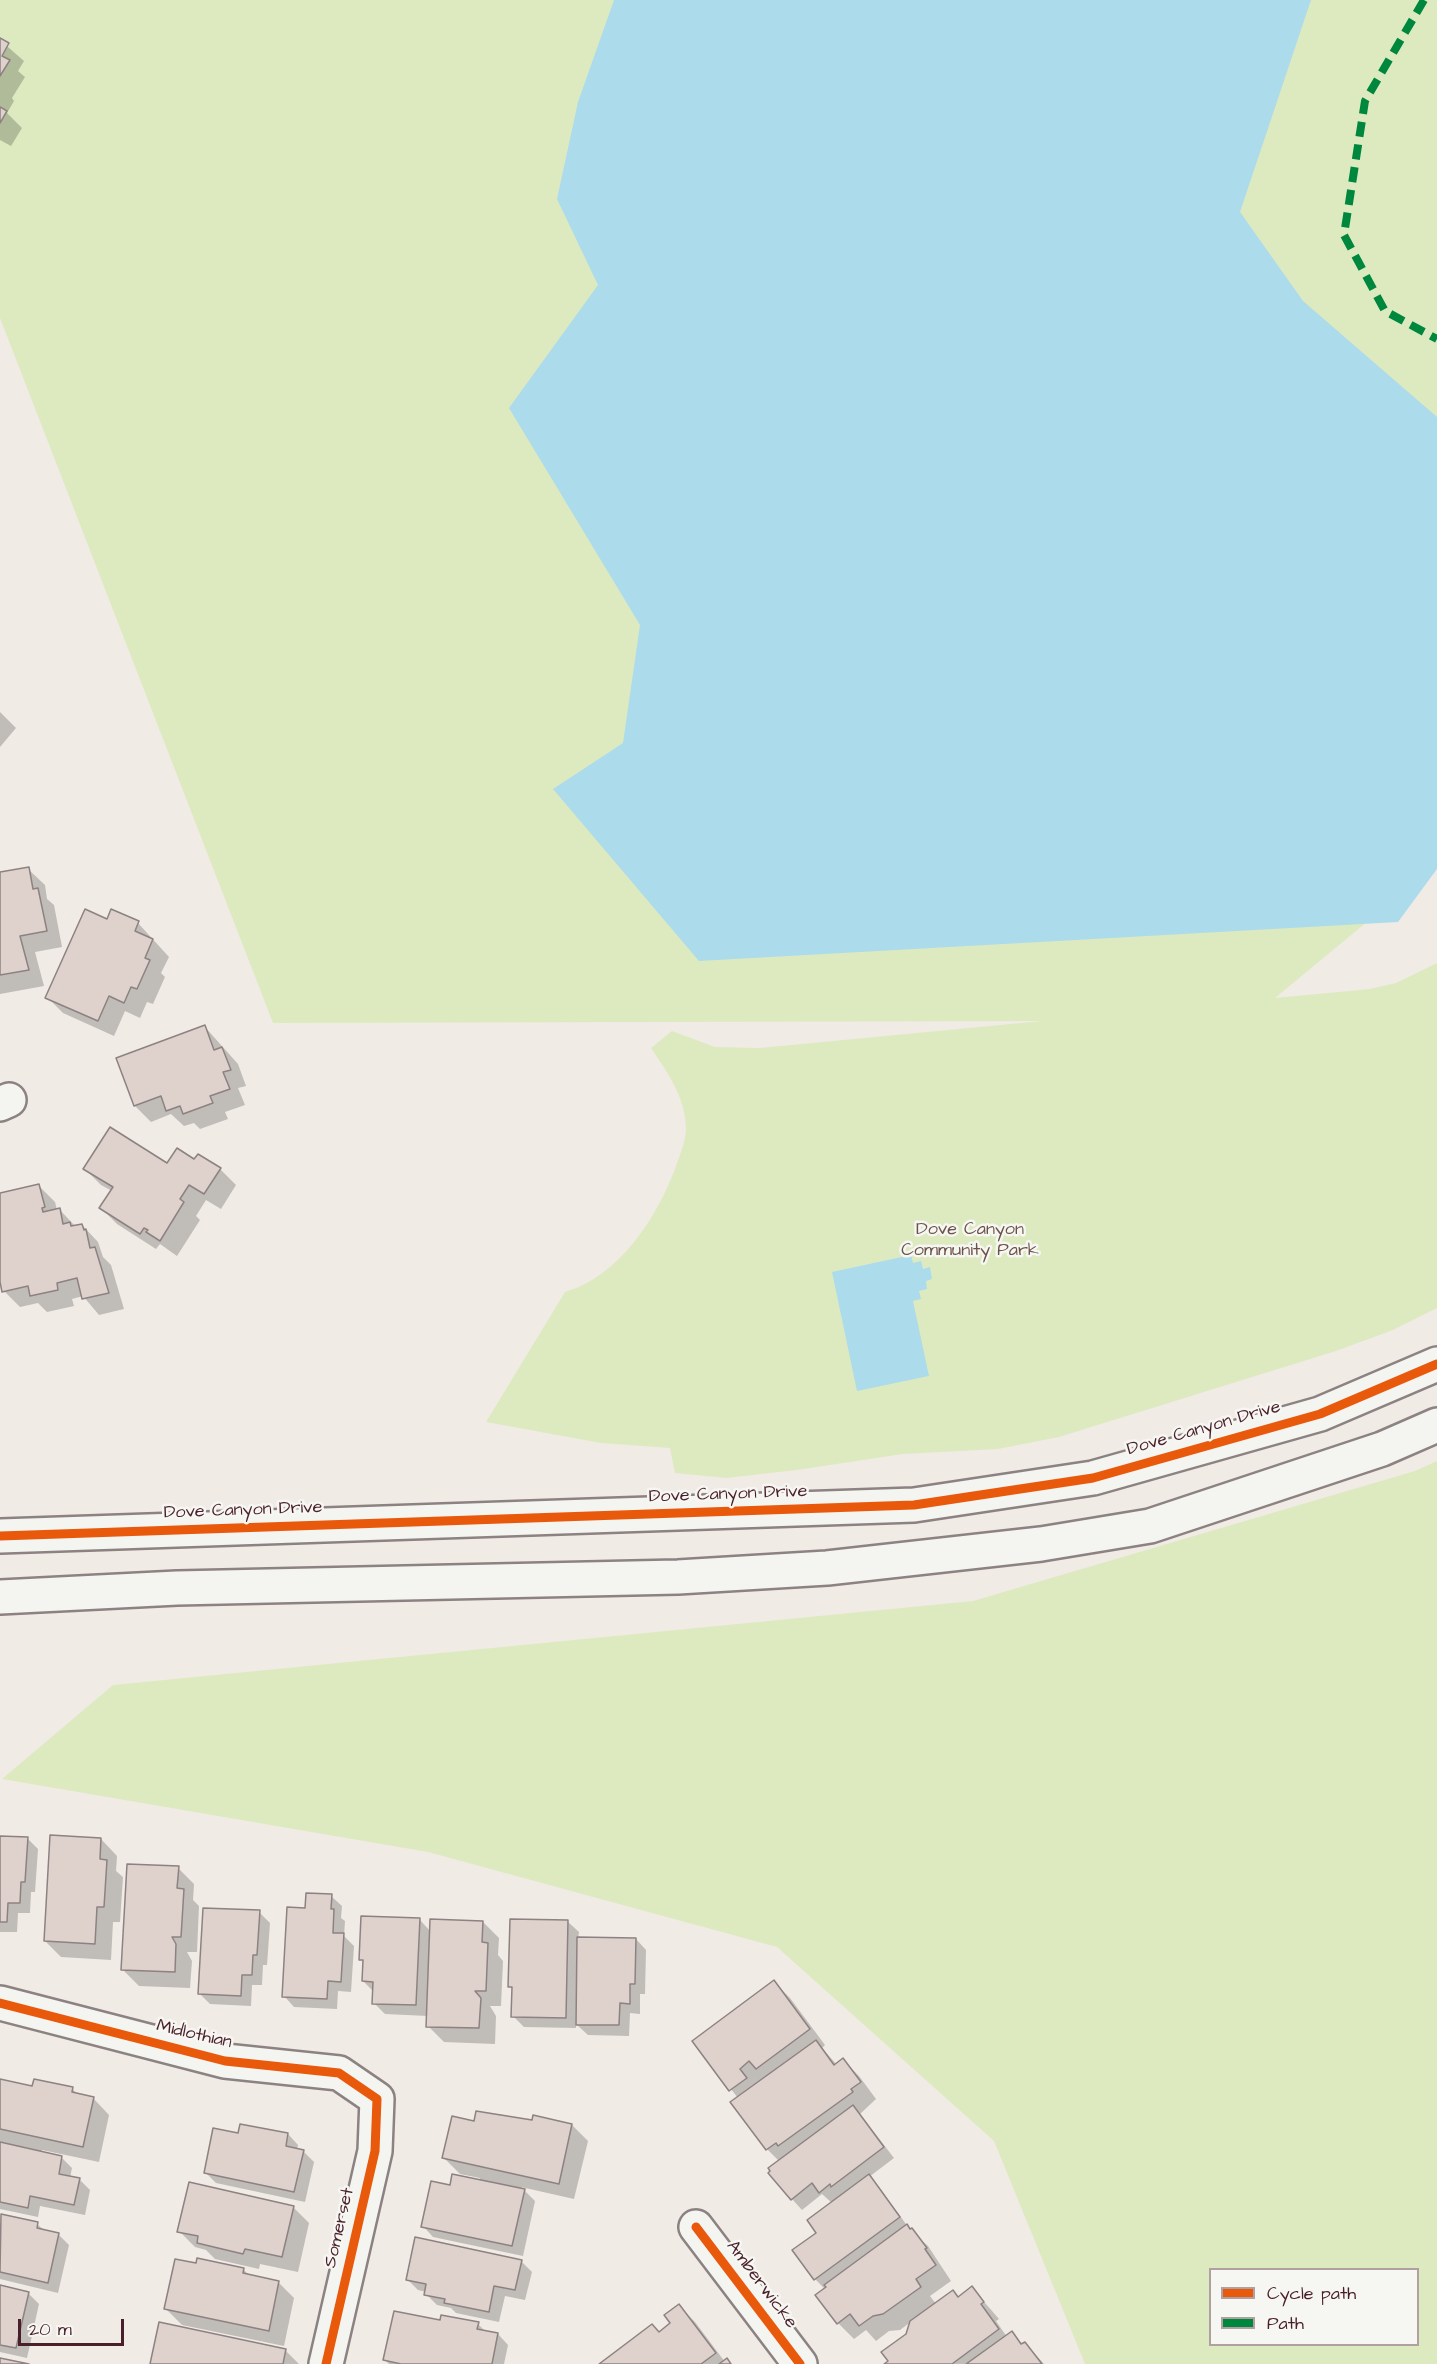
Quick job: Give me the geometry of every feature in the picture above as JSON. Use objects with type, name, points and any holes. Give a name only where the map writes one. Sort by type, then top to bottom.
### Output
[{"type":"street","name":"Dove Canyon Drive","points":[[0,1536],[914,1505],[1093,1478],[1320,1414],[1437,1364]]},
{"type":"street","points":[[0,1597],[177,1588],[678,1577],[827,1568],[1041,1544],[1150,1526],[1382,1449],[1437,1425]]},
{"type":"street","name":"Midlothian","points":[[0,2003],[225,2061],[339,2073],[377,2099]]},
{"type":"street","name":"Somerset","points":[[326,2364],[375,2151],[377,2099]]},
{"type":"street","name":"Amberwicke","points":[[696,2227],[800,2364]]},
{"type":"green space","name":"Dove Canyon Community Park","points":[[0,0],[1437,0],[1437,864],[1275,998],[1370,989],[1396,983],[1437,963],[1437,1308],[1393,1330],[1336,1351],[1059,1437],[998,1449],[903,1454],[726,1478],[675,1473],[670,1448],[601,1443],[486,1422],[565,1292],[603,1273],[620,1258],[659,1205],[676,1166],[686,1131],[680,1097],[651,1048],[672,1031],[715,1047],[760,1048],[1042,1021],[273,1023],[0,318]]},
{"type":"green space","points":[[1437,1461],[1437,2364],[1085,2364],[994,2141],[777,1947],[428,1852],[2,1779],[113,1685],[973,1601],[1415,1471]]},
{"type":"water","points":[[614,0],[1311,0],[1240,212],[1303,301],[1437,417],[1437,869],[1398,922],[699,961],[553,789],[623,743],[640,625],[509,408],[598,285],[557,199],[578,102]]},
{"type":"water","points":[[911,1255],[913,1263],[921,1261],[923,1269],[930,1267],[932,1279],[926,1281],[927,1289],[919,1291],[921,1299],[913,1301],[929,1376],[857,1391],[832,1272]]},
{"type":"building","points":[[0,38],[9,43],[2,56],[10,60],[0,76]]},
{"type":"building","points":[[0,107],[7,111],[0,123]]},
{"type":"building","points":[[29,867],[33,889],[38,888],[47,931],[20,936],[29,970],[0,975],[0,872]]},
{"type":"building","points":[[85,909],[107,919],[111,909],[139,921],[135,931],[153,939],[145,958],[150,960],[137,989],[131,987],[124,1003],[109,996],[98,1021],[45,998]]},
{"type":"building","points":[[205,1025],[214,1050],[222,1047],[231,1070],[223,1072],[230,1089],[210,1096],[213,1103],[183,1114],[180,1106],[166,1111],[161,1096],[134,1106],[116,1058]]},
{"type":"building","points":[[110,1127],[167,1163],[177,1148],[194,1159],[198,1154],[221,1168],[204,1194],[189,1185],[180,1199],[184,1202],[160,1241],[146,1232],[148,1230],[144,1228],[140,1234],[99,1208],[113,1187],[83,1169]]},
{"type":"building","points":[[39,1184],[45,1207],[42,1208],[43,1212],[60,1208],[63,1224],[70,1222],[71,1226],[82,1224],[84,1230],[86,1229],[90,1248],[95,1247],[109,1293],[82,1299],[77,1278],[57,1283],[58,1290],[30,1296],[28,1286],[2,1292],[0,1193]]},
{"type":"building","points":[[50,1835],[101,1838],[100,1859],[107,1860],[104,1907],[97,1907],[95,1944],[44,1941]]},
{"type":"building","points":[[0,1836],[28,1837],[25,1882],[21,1882],[20,1903],[8,1903],[7,1922],[0,1922]]},
{"type":"building","points":[[127,1864],[179,1866],[177,1888],[184,1889],[181,1937],[172,1937],[176,1944],[175,1972],[121,1970]]},
{"type":"building","points":[[306,1893],[332,1894],[333,1933],[344,1933],[341,1982],[328,1981],[327,1999],[282,1997],[287,1907],[305,1908]]},
{"type":"building","points":[[203,1908],[260,1910],[257,1955],[253,1955],[252,1975],[242,1975],[241,1996],[198,1994]]},
{"type":"building","points":[[361,1916],[420,1918],[416,2005],[372,2004],[373,1982],[362,1981],[363,1960],[359,1960]]},
{"type":"building","points":[[430,1919],[483,1921],[482,1942],[488,1943],[486,1991],[475,1991],[481,1998],[479,2028],[426,2027]]},
{"type":"building","points":[[510,1919],[568,1920],[566,2018],[511,2017],[512,1987],[508,1987]]},
{"type":"building","points":[[577,1937],[636,1938],[635,1984],[630,1984],[630,2004],[620,2003],[619,2025],[576,2025]]},
{"type":"building","points":[[774,1980],[810,2029],[756,2069],[749,2061],[740,2069],[747,2078],[729,2091],[692,2041]]},
{"type":"building","points":[[816,2040],[834,2065],[843,2058],[861,2082],[851,2089],[853,2092],[778,2146],[776,2143],[766,2150],[730,2102]]},
{"type":"building","points":[[0,2079],[32,2086],[34,2079],[73,2087],[72,2092],[94,2097],[83,2147],[0,2129]]},
{"type":"building","points":[[853,2105],[884,2147],[831,2187],[830,2184],[819,2193],[812,2183],[791,2200],[768,2173],[770,2171],[768,2168]]},
{"type":"building","points":[[476,2111],[532,2120],[533,2115],[572,2124],[559,2184],[442,2158],[452,2116],[474,2121]]},
{"type":"building","points":[[240,2124],[288,2133],[286,2146],[304,2150],[294,2192],[204,2173],[213,2128],[238,2133]]},
{"type":"building","points":[[0,2142],[62,2156],[59,2174],[80,2178],[74,2205],[30,2196],[28,2208],[0,2202]]},
{"type":"building","points":[[452,2174],[525,2189],[512,2246],[421,2227],[431,2181],[450,2185]]},
{"type":"building","points":[[869,2174],[900,2217],[814,2280],[792,2250],[816,2233],[807,2220]]},
{"type":"building","points":[[189,2182],[294,2206],[282,2257],[245,2249],[243,2254],[197,2243],[198,2236],[177,2232]]},
{"type":"building","points":[[1,2214],[38,2222],[37,2228],[59,2233],[48,2283],[0,2272]]},
{"type":"building","points":[[907,2224],[927,2248],[925,2249],[936,2265],[916,2279],[921,2287],[883,2314],[873,2316],[859,2326],[850,2314],[837,2324],[815,2295],[826,2287],[824,2285]]},
{"type":"building","points":[[415,2237],[522,2260],[515,2290],[494,2286],[489,2312],[444,2303],[445,2299],[424,2295],[426,2284],[406,2280]]},
{"type":"building","points":[[197,2258],[244,2268],[243,2273],[279,2281],[269,2331],[164,2309],[175,2259],[196,2263]]},
{"type":"building","points":[[0,2285],[29,2292],[16,2348],[0,2345]]},
{"type":"building","points":[[972,2286],[984,2302],[981,2304],[999,2329],[952,2364],[884,2364],[888,2361],[881,2352],[906,2334],[910,2321],[953,2290],[958,2297]]},
{"type":"building","points":[[679,2304],[716,2353],[701,2364],[599,2364],[652,2324],[659,2332],[670,2323],[664,2315]]},
{"type":"building","points":[[394,2311],[440,2320],[441,2315],[479,2322],[477,2329],[498,2333],[492,2364],[401,2364],[383,2360]]},
{"type":"building","points":[[159,2322],[286,2349],[283,2364],[150,2364]]},
{"type":"building","points":[[1012,2331],[1021,2344],[1025,2342],[1042,2364],[966,2364]]},
{"type":"building","points":[[0,2358],[29,2364],[0,2364]]},
{"type":"building","points":[[727,2358],[731,2364],[719,2364]]},
{"type":"marked path","points":[[1424,0],[1365,101],[1344,235],[1385,311],[1437,339]]},
{"type":"cycle path","points":[[0,1536],[914,1505],[1093,1478],[1320,1414],[1437,1364]]},
{"type":"cycle path","points":[[0,2003],[225,2061],[339,2073],[377,2099],[375,2151],[326,2364]]},
{"type":"cycle path","points":[[696,2227],[800,2364]]}]
